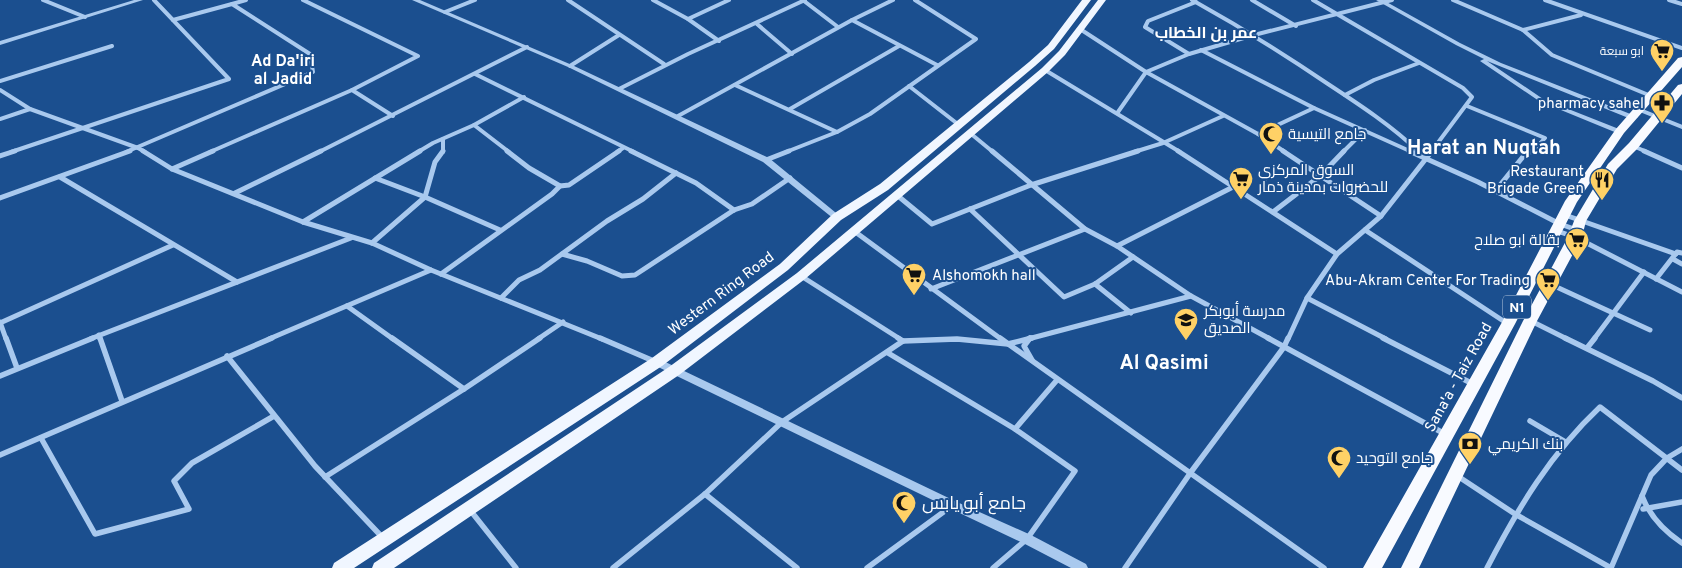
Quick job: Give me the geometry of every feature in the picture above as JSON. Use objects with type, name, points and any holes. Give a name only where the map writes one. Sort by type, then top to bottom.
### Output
[{"type":"highway","name":"Sana'a - Taiz Road","points":[[1372,568],[1508,324],[1571,201],[1620,130],[1682,60]]},
{"type":"highway","name":"N1","points":[[1410,568],[1530,321],[1612,167],[1633,146],[1682,87]]},
{"type":"main road","name":"Western Ring Road","points":[[340,568],[657,362],[784,267],[837,217],[884,187],[1045,70],[1062,53],[1087,0]]},
{"type":"main road","name":"Western Ring Road","points":[[380,568],[674,370],[801,276],[898,196],[965,129],[1102,0]]},
{"type":"main road","points":[[784,267],[801,276]]},
{"type":"street","points":[[43,0],[85,17]]},
{"type":"street","points":[[0,42],[140,0]]},
{"type":"street","points":[[0,156],[229,79],[154,0]]},
{"type":"street","points":[[173,20],[246,0]]},
{"type":"street","points":[[172,169],[352,90],[418,56],[303,0]]},
{"type":"street","points":[[415,0],[570,66],[678,116],[766,160],[837,217]]},
{"type":"street","points":[[445,12],[475,0]]},
{"type":"street","points":[[568,0],[664,64]]},
{"type":"street","points":[[653,0],[688,19],[719,41]]},
{"type":"street","points":[[688,19],[729,0]]},
{"type":"street","points":[[619,89],[664,64],[758,24],[804,0],[838,28]]},
{"type":"street","points":[[678,116],[852,20],[893,0]]},
{"type":"street","points":[[766,160],[838,132],[870,114],[937,65],[976,40],[915,0]]},
{"type":"street","points":[[1252,0],[1296,26]]},
{"type":"street","points":[[1125,568],[1191,472],[1284,347],[1307,298],[1337,254],[1381,216],[1472,97],[1463,88],[1314,0]]},
{"type":"street","points":[[1118,112],[1146,72],[1189,54],[1254,35],[1296,26],[1382,1],[1392,0]]},
{"type":"street","points":[[1453,0],[1523,30],[1552,55],[1651,96]]},
{"type":"street","points":[[1545,0],[1682,48]]},
{"type":"street","points":[[1669,0],[1682,4]]},
{"type":"street","points":[[1189,54],[1145,27],[1148,21],[1194,1],[1254,35],[1345,95],[1406,138],[1425,158]]},
{"type":"street","points":[[1382,1],[1458,44],[1499,64],[1682,127]]},
{"type":"street","points":[[0,198],[138,148],[313,72],[310,54],[232,4]]},
{"type":"street","points":[[1523,30],[1581,14]]},
{"type":"street","points":[[852,20],[937,65]]},
{"type":"street","points":[[758,24],[792,54]]},
{"type":"street","points":[[1075,26],[1146,72],[1258,134],[1381,216]]},
{"type":"street","points":[[570,66],[619,35]]},
{"type":"street","points":[[1458,44],[1541,100],[1620,130]]},
{"type":"street","points":[[0,81],[112,46]]},
{"type":"street","points":[[790,110],[899,46]]},
{"type":"street","points":[[235,193],[393,116],[527,47]]},
{"type":"street","points":[[1201,50],[1314,108],[1496,190],[1560,223],[1577,230],[1674,257],[1682,264]]},
{"type":"street","points":[[1345,95],[1374,80],[1419,63]]},
{"type":"street","points":[[1045,70],[1118,112],[1235,186],[1337,254]]},
{"type":"street","points":[[475,74],[696,183],[734,210]]},
{"type":"street","points":[[735,85],[838,132]]},
{"type":"street","points":[[909,86],[965,129],[1085,229],[1117,246],[1192,296],[1446,435]]},
{"type":"street","points":[[0,90],[30,109],[138,148],[172,169],[303,222],[351,238],[372,242],[431,270],[563,322],[657,362],[953,506],[1027,539],[1082,568]]},
{"type":"street","points":[[352,90],[393,116]]},
{"type":"street","points":[[303,222],[443,139],[474,125],[524,97]]},
{"type":"street","points":[[1467,106],[1545,138],[1531,153],[1526,153],[1496,190]]},
{"type":"street","points":[[1258,134],[1314,108]]},
{"type":"street","points":[[0,119],[30,109]]},
{"type":"street","points":[[898,196],[932,224],[1031,185],[1163,142],[1223,116]]},
{"type":"street","points":[[474,125],[529,168],[560,186],[569,185],[623,148]]},
{"type":"street","points":[[1273,212],[1320,176],[1365,130]]},
{"type":"street","points":[[372,242],[425,197],[435,162],[443,152],[443,139]]},
{"type":"street","points":[[1633,146],[1682,168]]},
{"type":"street","points":[[502,298],[519,280],[540,270],[607,221],[643,199],[676,173]]},
{"type":"street","points":[[60,177],[237,282]]},
{"type":"street","points":[[375,178],[425,197],[500,230]]},
{"type":"street","points":[[562,254],[587,261],[622,276],[635,275],[734,210],[752,204],[790,178]]},
{"type":"street","points":[[441,274],[552,194],[560,186]]},
{"type":"street","points":[[1117,246],[1235,186]]},
{"type":"street","points":[[970,209],[1064,297],[1095,284],[1133,257]]},
{"type":"street","points":[[1560,223],[1577,230],[1644,272],[1682,292]]},
{"type":"street","points":[[931,289],[1016,254],[1085,229]]},
{"type":"street","points":[[1365,230],[1508,324]]},
{"type":"street","points":[[854,231],[1057,380],[1191,472],[1324,568]]},
{"type":"street","points":[[0,376],[99,335],[351,238]]},
{"type":"street","points":[[17,368],[0,323],[172,244]]},
{"type":"street","points":[[1656,278],[1677,252],[1682,253]]},
{"type":"street","points":[[0,455],[122,401],[431,270]]},
{"type":"street","points":[[1588,348],[1644,272]]},
{"type":"street","points":[[801,276],[903,341],[957,339],[1008,344],[1192,296]]},
{"type":"street","points":[[1095,284],[1131,312]]},
{"type":"street","points":[[1550,284],[1650,330]]},
{"type":"street","points":[[1307,298],[1474,384]]},
{"type":"street","points":[[347,306],[464,389]]},
{"type":"street","points":[[1530,321],[1588,348],[1682,398]]},
{"type":"street","points":[[325,477],[464,389],[563,322]]},
{"type":"street","points":[[99,335],[122,401]]},
{"type":"street","points":[[1031,338],[1024,346],[1032,362]]},
{"type":"street","points":[[614,568],[705,494],[782,422],[888,353],[903,341]]},
{"type":"street","points":[[888,353],[1015,429],[1076,471],[1027,539],[993,568]]},
{"type":"street","points":[[227,356],[325,477],[384,540]]},
{"type":"street","points":[[1015,429],[1057,380]]},
{"type":"street","points":[[1487,568],[1515,514],[1564,441],[1600,407],[1682,470]]},
{"type":"street","points":[[41,438],[96,534],[189,509],[174,481],[192,463],[274,416]]},
{"type":"street","points":[[1530,422],[1564,441]]},
{"type":"street","points":[[1456,475],[1515,514],[1611,568],[1651,475],[1667,458],[1682,449]]},
{"type":"street","points":[[705,494],[797,568]]},
{"type":"street","points":[[1642,496],[1646,508],[1670,535],[1682,543]]},
{"type":"street","points":[[1636,510],[1682,502]]},
{"type":"street","points":[[867,568],[953,506]]},
{"type":"street","points":[[469,509],[516,568]]},
{"type":"place","name":"ابو سبعة","points":[[1662,72]]},
{"type":"place","name":"pharmacy sahel","points":[[1662,124]]},
{"type":"place","name":"جامع التيسية","points":[[1271,155]]},
{"type":"place","name":"السوق المركزي للحضروات بمدينة ذمار","points":[[1241,200]]},
{"type":"place","name":"Restaurant Brigade Green","points":[[1602,201]]},
{"type":"place","name":"بقالة ابو صلاح","points":[[1577,261]]},
{"type":"place","name":"Alshomokh hall","points":[[914,296]]},
{"type":"place","name":"Abu-Akram Center For Trading","points":[[1548,301]]},
{"type":"place","name":"مدرسة أبوبكر الصديق","points":[[1186,341]]},
{"type":"place","name":"بنك الكريمي","points":[[1470,465]]},
{"type":"place","name":"جامع التوحيد","points":[[1339,479]]},
{"type":"place","name":"جامع أبو يابس","points":[[904,524]]},
{"type":"district","name":"عمر بن الخطاب","points":[[1206,32]]},
{"type":"district","name":"Ad Da'iri al Jadid","points":[[283,69]]},
{"type":"district","name":"Harat an Nuqtah","points":[[1484,147]]},
{"type":"district","name":"Al Qasimi","points":[[1164,362]]}]
